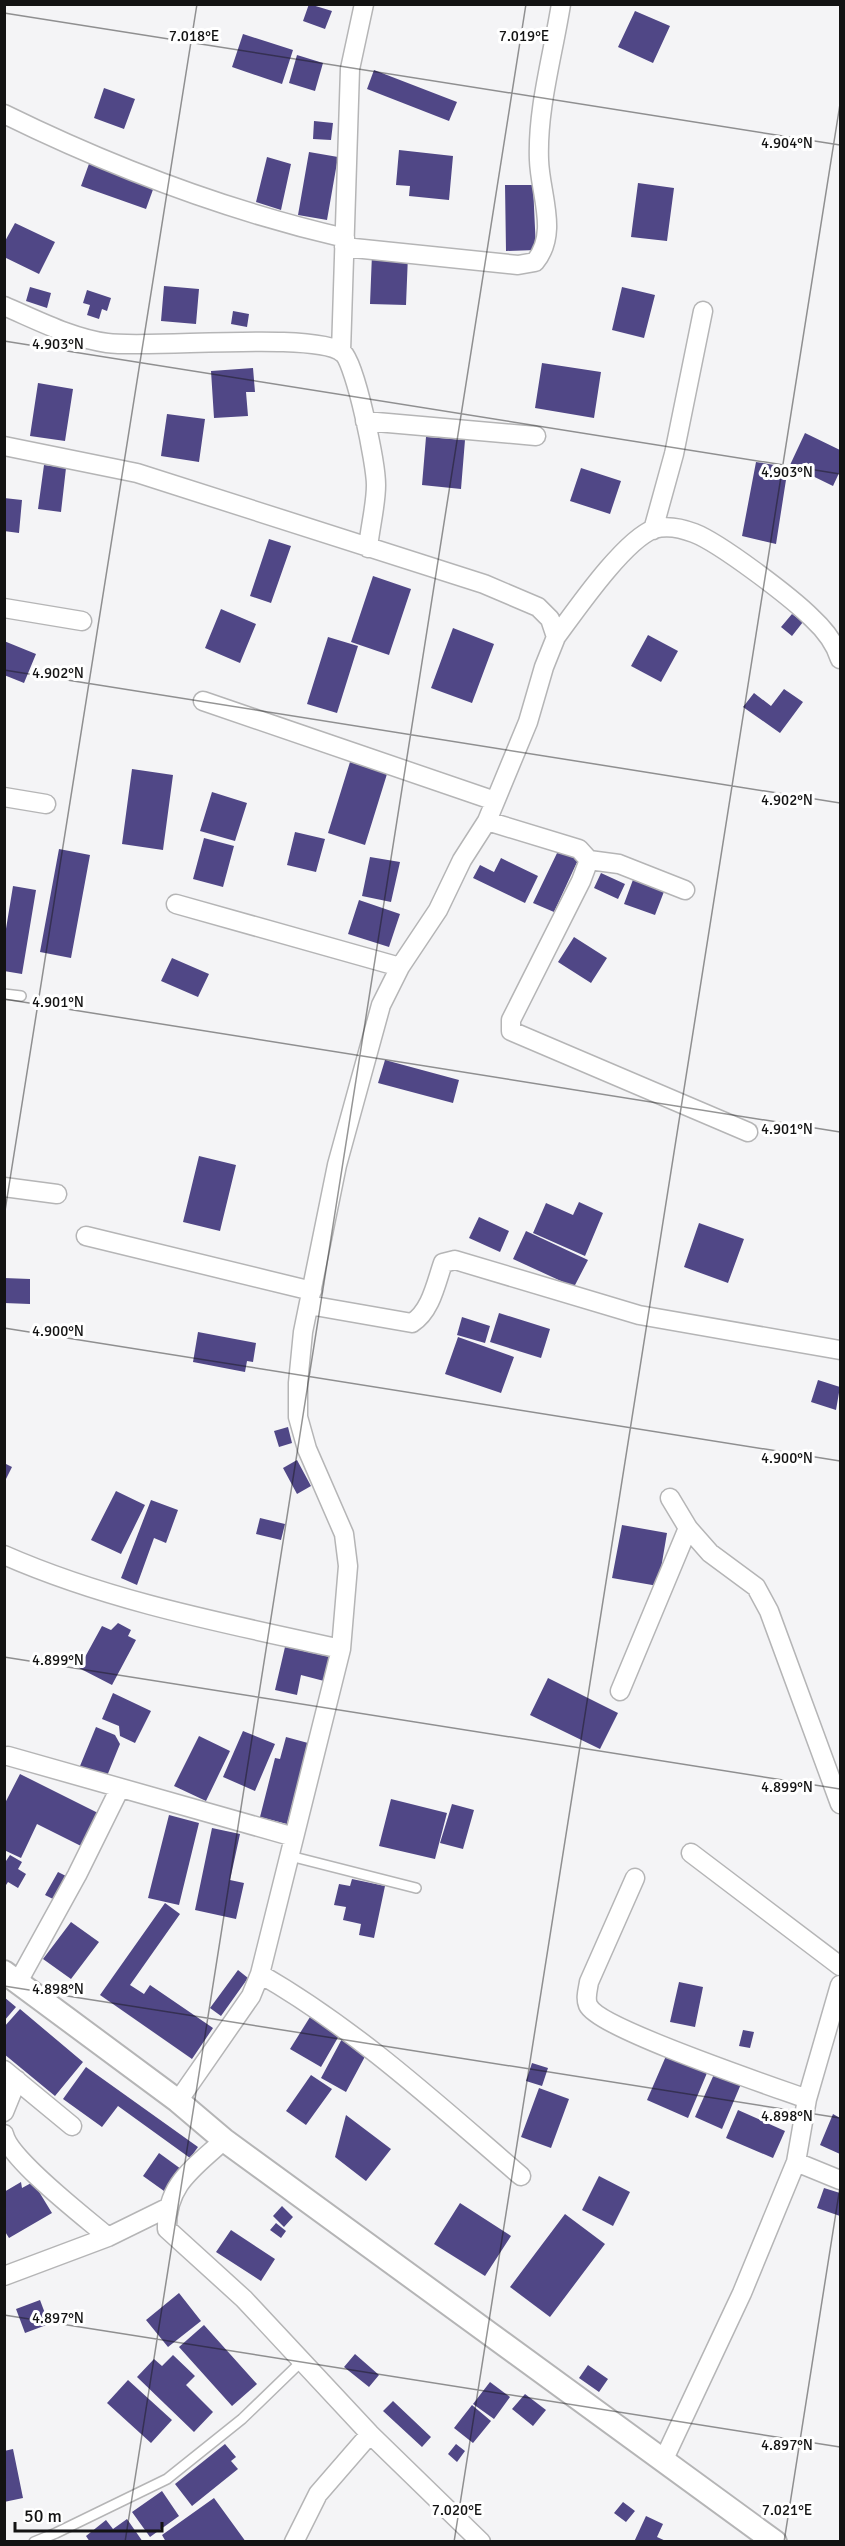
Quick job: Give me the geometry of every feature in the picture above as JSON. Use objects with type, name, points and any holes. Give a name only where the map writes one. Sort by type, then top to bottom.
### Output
[{"type":"street","points":[[341,352],[350,69],[364,4]]},
{"type":"street","points":[[4,114],[115,163],[230,206],[344,242],[519,265],[535,262],[543,252],[546,237],[546,204],[539,164],[538,139],[561,4]]},
{"type":"street","points":[[4,306],[72,334],[107,343],[287,343],[329,347],[341,352],[350,361],[365,421],[376,484],[368,548]]},
{"type":"street","points":[[653,530],[674,454],[703,311]]},
{"type":"street","points":[[365,421],[536,436]]},
{"type":"street","points":[[4,446],[137,473],[484,584],[538,608],[549,619],[556,637]]},
{"type":"street","points":[[177,2101],[251,1996],[260,1974],[340,1649],[348,1566],[345,1534],[307,1449],[298,1417],[299,1373],[310,1298],[349,1116],[381,1005],[400,967],[438,910],[462,860],[487,821],[528,722],[543,667],[556,637],[632,544],[653,530],[670,526],[695,533],[812,617],[838,651]]},
{"type":"street","points":[[4,608],[82,621]]},
{"type":"street","points":[[838,651],[840,626]]},
{"type":"street","points":[[203,701],[495,801]]},
{"type":"street","points":[[4,797],[45,804]]},
{"type":"street","points":[[487,821],[579,849],[589,860],[619,864],[685,890]]},
{"type":"street","points":[[589,860],[582,881],[512,1020],[511,1031],[748,1132]]},
{"type":"street","points":[[176,904],[400,967]]},
{"type":"street","points":[[4,1187],[57,1194]]},
{"type":"street","points":[[86,1236],[310,1298],[412,1323],[427,1307],[443,1263],[455,1260],[639,1315],[840,1350]]},
{"type":"street","points":[[670,1498],[688,1528],[710,1553],[756,1587],[769,1611],[840,1804]]},
{"type":"street","points":[[620,1691],[688,1528]]},
{"type":"street","points":[[4,1555],[50,1575],[195,1616],[340,1649]]},
{"type":"street","points":[[8,1756],[294,1838]]},
{"type":"street","points":[[120,1788],[72,1885],[11,1977],[177,2101],[224,2140],[775,2541]]},
{"type":"street","points":[[691,1853],[840,1966]]},
{"type":"street","points":[[635,1878],[589,1982],[586,1997],[588,2006],[602,2018],[659,2043],[807,2099]]},
{"type":"street","points":[[260,1974],[306,2000],[389,2063],[521,2176]]},
{"type":"street","points":[[664,2459],[742,2293],[796,2162],[807,2099],[840,1985]]},
{"type":"street","points":[[4,2112],[11,2075],[72,2126]]},
{"type":"street","points":[[4,2134],[22,2162],[108,2237]]},
{"type":"street","points":[[224,2140],[180,2181],[166,2208],[167,2229],[244,2299],[370,2434],[481,2541]]},
{"type":"street","points":[[796,2162],[840,2180]]},
{"type":"street","points":[[4,2276],[108,2237],[166,2208]]},
{"type":"street","points":[[294,2541],[318,2494],[370,2434]]},
{"type":"lane","points":[[4,994],[21,996]]},
{"type":"lane","points":[[290,1857],[416,1888]]},
{"type":"lane","points":[[34,2541],[56,2533],[167,2479],[242,2419],[302,2361]]},
{"type":"building","points":[[309,4],[332,11],[325,29],[303,21]]},
{"type":"building","points":[[635,11],[670,26],[653,63],[618,47]]},
{"type":"building","points":[[243,34],[293,50],[282,84],[232,67]]},
{"type":"building","points":[[297,55],[323,63],[315,91],[289,83]]},
{"type":"building","points":[[374,70],[457,102],[449,121],[367,89]]},
{"type":"building","points":[[104,88],[135,99],[124,129],[94,118]]},
{"type":"building","points":[[314,121],[333,123],[331,140],[313,139]]},
{"type":"building","points":[[399,150],[453,156],[449,200],[409,196],[410,186],[396,185]]},
{"type":"building","points":[[309,152],[338,157],[327,220],[298,215]]},
{"type":"building","points":[[267,157],[291,164],[281,210],[256,202]]},
{"type":"building","points":[[90,161],[155,184],[146,209],[81,186]]},
{"type":"building","points":[[638,183],[674,188],[667,241],[631,237]]},
{"type":"building","points":[[505,185],[533,185],[536,250],[506,251]]},
{"type":"building","points":[[15,223],[55,242],[39,274],[4,257],[4,243]]},
{"type":"building","points":[[372,254],[408,255],[406,305],[370,304]]},
{"type":"building","points":[[164,286],[199,289],[196,324],[161,321]]},
{"type":"building","points":[[30,287],[51,293],[47,308],[26,301]]},
{"type":"building","points":[[622,287],[655,295],[644,338],[612,330]]},
{"type":"building","points":[[87,290],[111,298],[107,311],[102,309],[99,319],[87,315],[90,305],[83,303]]},
{"type":"building","points":[[233,311],[249,314],[247,327],[231,324]]},
{"type":"building","points":[[542,363],[601,372],[594,418],[535,408]]},
{"type":"building","points":[[253,368],[255,392],[246,392],[248,416],[214,418],[211,371]]},
{"type":"building","points":[[38,383],[73,389],[65,441],[30,436]]},
{"type":"building","points":[[167,414],[205,419],[199,462],[161,456]]},
{"type":"building","points":[[805,433],[840,450],[840,471],[833,486],[790,465]]},
{"type":"building","points":[[426,437],[465,440],[461,489],[422,485]]},
{"type":"building","points":[[756,462],[788,467],[776,544],[742,536]]},
{"type":"building","points":[[44,465],[66,468],[61,512],[38,509]]},
{"type":"building","points":[[581,468],[621,481],[610,514],[570,501]]},
{"type":"building","points":[[4,498],[22,500],[19,533],[4,531]]},
{"type":"building","points":[[269,539],[291,546],[271,603],[250,596]]},
{"type":"building","points":[[373,576],[411,589],[389,655],[351,642]]},
{"type":"building","points":[[221,609],[256,624],[240,663],[205,648]]},
{"type":"building","points":[[792,614],[803,622],[792,636],[781,627]]},
{"type":"building","points":[[453,628],[494,644],[472,703],[431,688]]},
{"type":"building","points":[[648,635],[678,651],[661,682],[631,666]]},
{"type":"building","points":[[328,637],[358,646],[337,713],[307,704]]},
{"type":"building","points":[[4,641],[36,654],[24,683],[4,675]]},
{"type":"building","points":[[784,689],[803,702],[780,733],[743,707],[754,693],[771,706]]},
{"type":"building","points":[[350,762],[387,774],[365,845],[328,833]]},
{"type":"building","points":[[132,769],[173,775],[163,850],[122,844]]},
{"type":"building","points":[[212,792],[247,803],[235,841],[200,831]]},
{"type":"building","points":[[295,832],[325,839],[316,872],[287,865]]},
{"type":"building","points":[[204,838],[234,846],[223,887],[193,879]]},
{"type":"building","points":[[59,849],[90,855],[71,958],[40,952]]},
{"type":"building","points":[[558,851],[578,860],[554,912],[533,903]]},
{"type":"building","points":[[370,857],[400,862],[391,902],[362,896]]},
{"type":"building","points":[[501,858],[538,876],[525,903],[473,878],[480,865],[494,872]]},
{"type":"building","points":[[601,873],[625,884],[618,899],[594,888]]},
{"type":"building","points":[[634,877],[665,889],[655,915],[624,904]]},
{"type":"building","points":[[13,886],[36,890],[22,974],[4,971],[4,941]]},
{"type":"building","points":[[359,900],[400,914],[389,947],[348,934]]},
{"type":"building","points":[[574,937],[607,958],[591,983],[558,962]]},
{"type":"building","points":[[172,958],[209,974],[198,997],[161,981]]},
{"type":"building","points":[[385,1060],[459,1080],[453,1103],[378,1083]]},
{"type":"building","points":[[199,1156],[236,1165],[220,1231],[183,1222]]},
{"type":"building","points":[[579,1202],[603,1213],[585,1256],[533,1233],[546,1203],[573,1215]]},
{"type":"building","points":[[479,1217],[509,1231],[500,1252],[469,1238]]},
{"type":"building","points":[[699,1223],[744,1239],[728,1283],[684,1267]]},
{"type":"building","points":[[526,1231],[588,1260],[574,1287],[513,1259]]},
{"type":"building","points":[[4,1278],[30,1279],[30,1304],[4,1303]]},
{"type":"building","points":[[499,1313],[550,1329],[541,1358],[490,1342]]},
{"type":"building","points":[[462,1317],[490,1326],[485,1343],[457,1335]]},
{"type":"building","points":[[198,1332],[256,1343],[253,1362],[247,1361],[245,1372],[193,1362]]},
{"type":"building","points":[[458,1337],[514,1357],[501,1393],[445,1374]]},
{"type":"building","points":[[818,1380],[840,1387],[836,1410],[811,1402]]},
{"type":"building","points":[[288,1427],[292,1443],[279,1447],[274,1431]]},
{"type":"building","points":[[297,1460],[311,1486],[297,1494],[283,1468]]},
{"type":"building","points":[[4,1463],[12,1467],[4,1483]]},
{"type":"building","points":[[116,1491],[145,1505],[121,1554],[91,1540]]},
{"type":"building","points":[[151,1500],[178,1510],[166,1543],[154,1538],[137,1585],[121,1578]]},
{"type":"building","points":[[260,1518],[285,1524],[281,1540],[256,1534]]},
{"type":"building","points":[[622,1525],[667,1533],[658,1586],[612,1578]]},
{"type":"building","points":[[118,1623],[131,1630],[128,1636],[136,1640],[112,1685],[79,1668],[102,1626],[111,1630]]},
{"type":"building","points":[[285,1647],[330,1657],[324,1681],[301,1675],[297,1695],[275,1690]]},
{"type":"building","points":[[548,1678],[618,1713],[600,1749],[530,1715]]},
{"type":"building","points":[[113,1693],[151,1711],[135,1743],[120,1736],[119,1726],[102,1719]]},
{"type":"building","points":[[96,1727],[115,1735],[120,1744],[107,1776],[80,1766]]},
{"type":"building","points":[[243,1731],[275,1744],[255,1791],[223,1777]]},
{"type":"building","points":[[199,1736],[230,1751],[206,1801],[174,1786]]},
{"type":"building","points":[[286,1737],[308,1743],[287,1824],[260,1817],[275,1758],[280,1759]]},
{"type":"building","points":[[20,1774],[98,1813],[81,1846],[37,1824],[21,1858],[4,1850],[4,1805]]},
{"type":"building","points":[[391,1799],[447,1813],[435,1859],[379,1846]]},
{"type":"building","points":[[452,1804],[474,1810],[463,1849],[440,1843]]},
{"type":"building","points":[[169,1815],[199,1823],[179,1905],[148,1898]]},
{"type":"building","points":[[212,1828],[240,1834],[230,1880],[244,1883],[236,1919],[195,1910]]},
{"type":"building","points":[[10,1855],[22,1862],[18,1869],[26,1874],[18,1888],[8,1882],[4,1888],[4,1864]]},
{"type":"building","points":[[58,1872],[70,1878],[57,1901],[45,1895]]},
{"type":"building","points":[[352,1879],[385,1886],[374,1938],[359,1935],[361,1924],[343,1920],[346,1907],[334,1905],[339,1884],[350,1886]]},
{"type":"building","points":[[165,1903],[180,1914],[130,1985],[144,1994],[150,1985],[213,2028],[192,2059],[100,1995]]},
{"type":"building","points":[[71,1922],[99,1942],[71,1979],[43,1959]]},
{"type":"building","points":[[238,1970],[248,1978],[221,2016],[210,2008]]},
{"type":"building","points":[[679,1982],[703,1987],[695,2027],[670,2022]]},
{"type":"building","points":[[4,1997],[16,2007],[4,2021]]},
{"type":"building","points":[[20,2009],[83,2062],[55,2096],[4,2054],[4,2027]]},
{"type":"building","points":[[310,2017],[340,2034],[321,2067],[290,2049]]},
{"type":"building","points":[[743,2030],[754,2032],[750,2048],[739,2046]]},
{"type":"building","points":[[344,2035],[369,2049],[346,2092],[321,2078]]},
{"type":"building","points":[[666,2056],[707,2073],[688,2118],[647,2100]]},
{"type":"building","points":[[532,2063],[548,2068],[542,2086],[526,2081]]},
{"type":"building","points":[[86,2067],[198,2147],[190,2158],[118,2106],[102,2127],[63,2099]]},
{"type":"building","points":[[715,2072],[741,2084],[722,2129],[695,2117]]},
{"type":"building","points":[[311,2075],[332,2089],[306,2125],[286,2111]]},
{"type":"building","points":[[539,2088],[569,2099],[551,2148],[521,2137]]},
{"type":"building","points":[[738,2110],[785,2131],[773,2158],[726,2138]]},
{"type":"building","points":[[833,2114],[840,2118],[840,2154],[820,2145]]},
{"type":"building","points":[[346,2115],[391,2149],[366,2181],[335,2157]]},
{"type":"building","points":[[159,2153],[181,2169],[164,2191],[143,2176]]},
{"type":"building","points":[[599,2176],[630,2192],[613,2226],[582,2210]]},
{"type":"building","points":[[21,2182],[22,2188],[33,2182],[52,2213],[9,2238],[4,2230],[4,2192]]},
{"type":"building","points":[[824,2188],[840,2193],[840,2216],[817,2208]]},
{"type":"building","points":[[460,2203],[511,2236],[485,2276],[434,2244]]},
{"type":"building","points":[[282,2206],[293,2217],[284,2227],[273,2216]]},
{"type":"building","points":[[565,2214],[605,2244],[550,2317],[510,2287]]},
{"type":"building","points":[[276,2223],[286,2231],[281,2238],[270,2230]]},
{"type":"building","points":[[231,2230],[275,2259],[261,2281],[216,2252]]},
{"type":"building","points":[[179,2293],[201,2321],[168,2347],[146,2320]]},
{"type":"building","points":[[40,2300],[49,2324],[25,2333],[16,2309]]},
{"type":"building","points":[[204,2325],[257,2384],[232,2406],[179,2347]]},
{"type":"building","points":[[355,2354],[379,2375],[369,2387],[344,2367]]},
{"type":"building","points":[[173,2355],[195,2376],[186,2385],[213,2412],[194,2432],[137,2377],[154,2359],[162,2366]]},
{"type":"building","points":[[588,2365],[608,2379],[599,2392],[579,2378]]},
{"type":"building","points":[[128,2380],[172,2420],[151,2443],[107,2403]]},
{"type":"building","points":[[490,2382],[510,2397],[494,2419],[473,2404]]},
{"type":"building","points":[[525,2394],[546,2410],[533,2426],[512,2409]]},
{"type":"building","points":[[393,2401],[431,2437],[422,2447],[383,2411]]},
{"type":"building","points":[[472,2405],[491,2421],[473,2443],[454,2428]]},
{"type":"building","points":[[225,2444],[236,2457],[231,2461],[238,2469],[192,2506],[175,2484]]},
{"type":"building","points":[[456,2444],[465,2451],[457,2462],[448,2454]]},
{"type":"building","points":[[13,2449],[23,2498],[4,2502],[4,2451]]},
{"type":"building","points":[[162,2491],[179,2516],[150,2537],[132,2512]]},
{"type":"building","points":[[214,2498],[246,2542],[166,2542],[162,2535]]},
{"type":"building","points":[[623,2502],[635,2511],[626,2522],[614,2513]]},
{"type":"building","points":[[646,2516],[663,2524],[657,2537],[668,2542],[634,2542]]},
{"type":"building","points":[[127,2519],[143,2542],[90,2542],[86,2536],[106,2520],[113,2529]]}]
